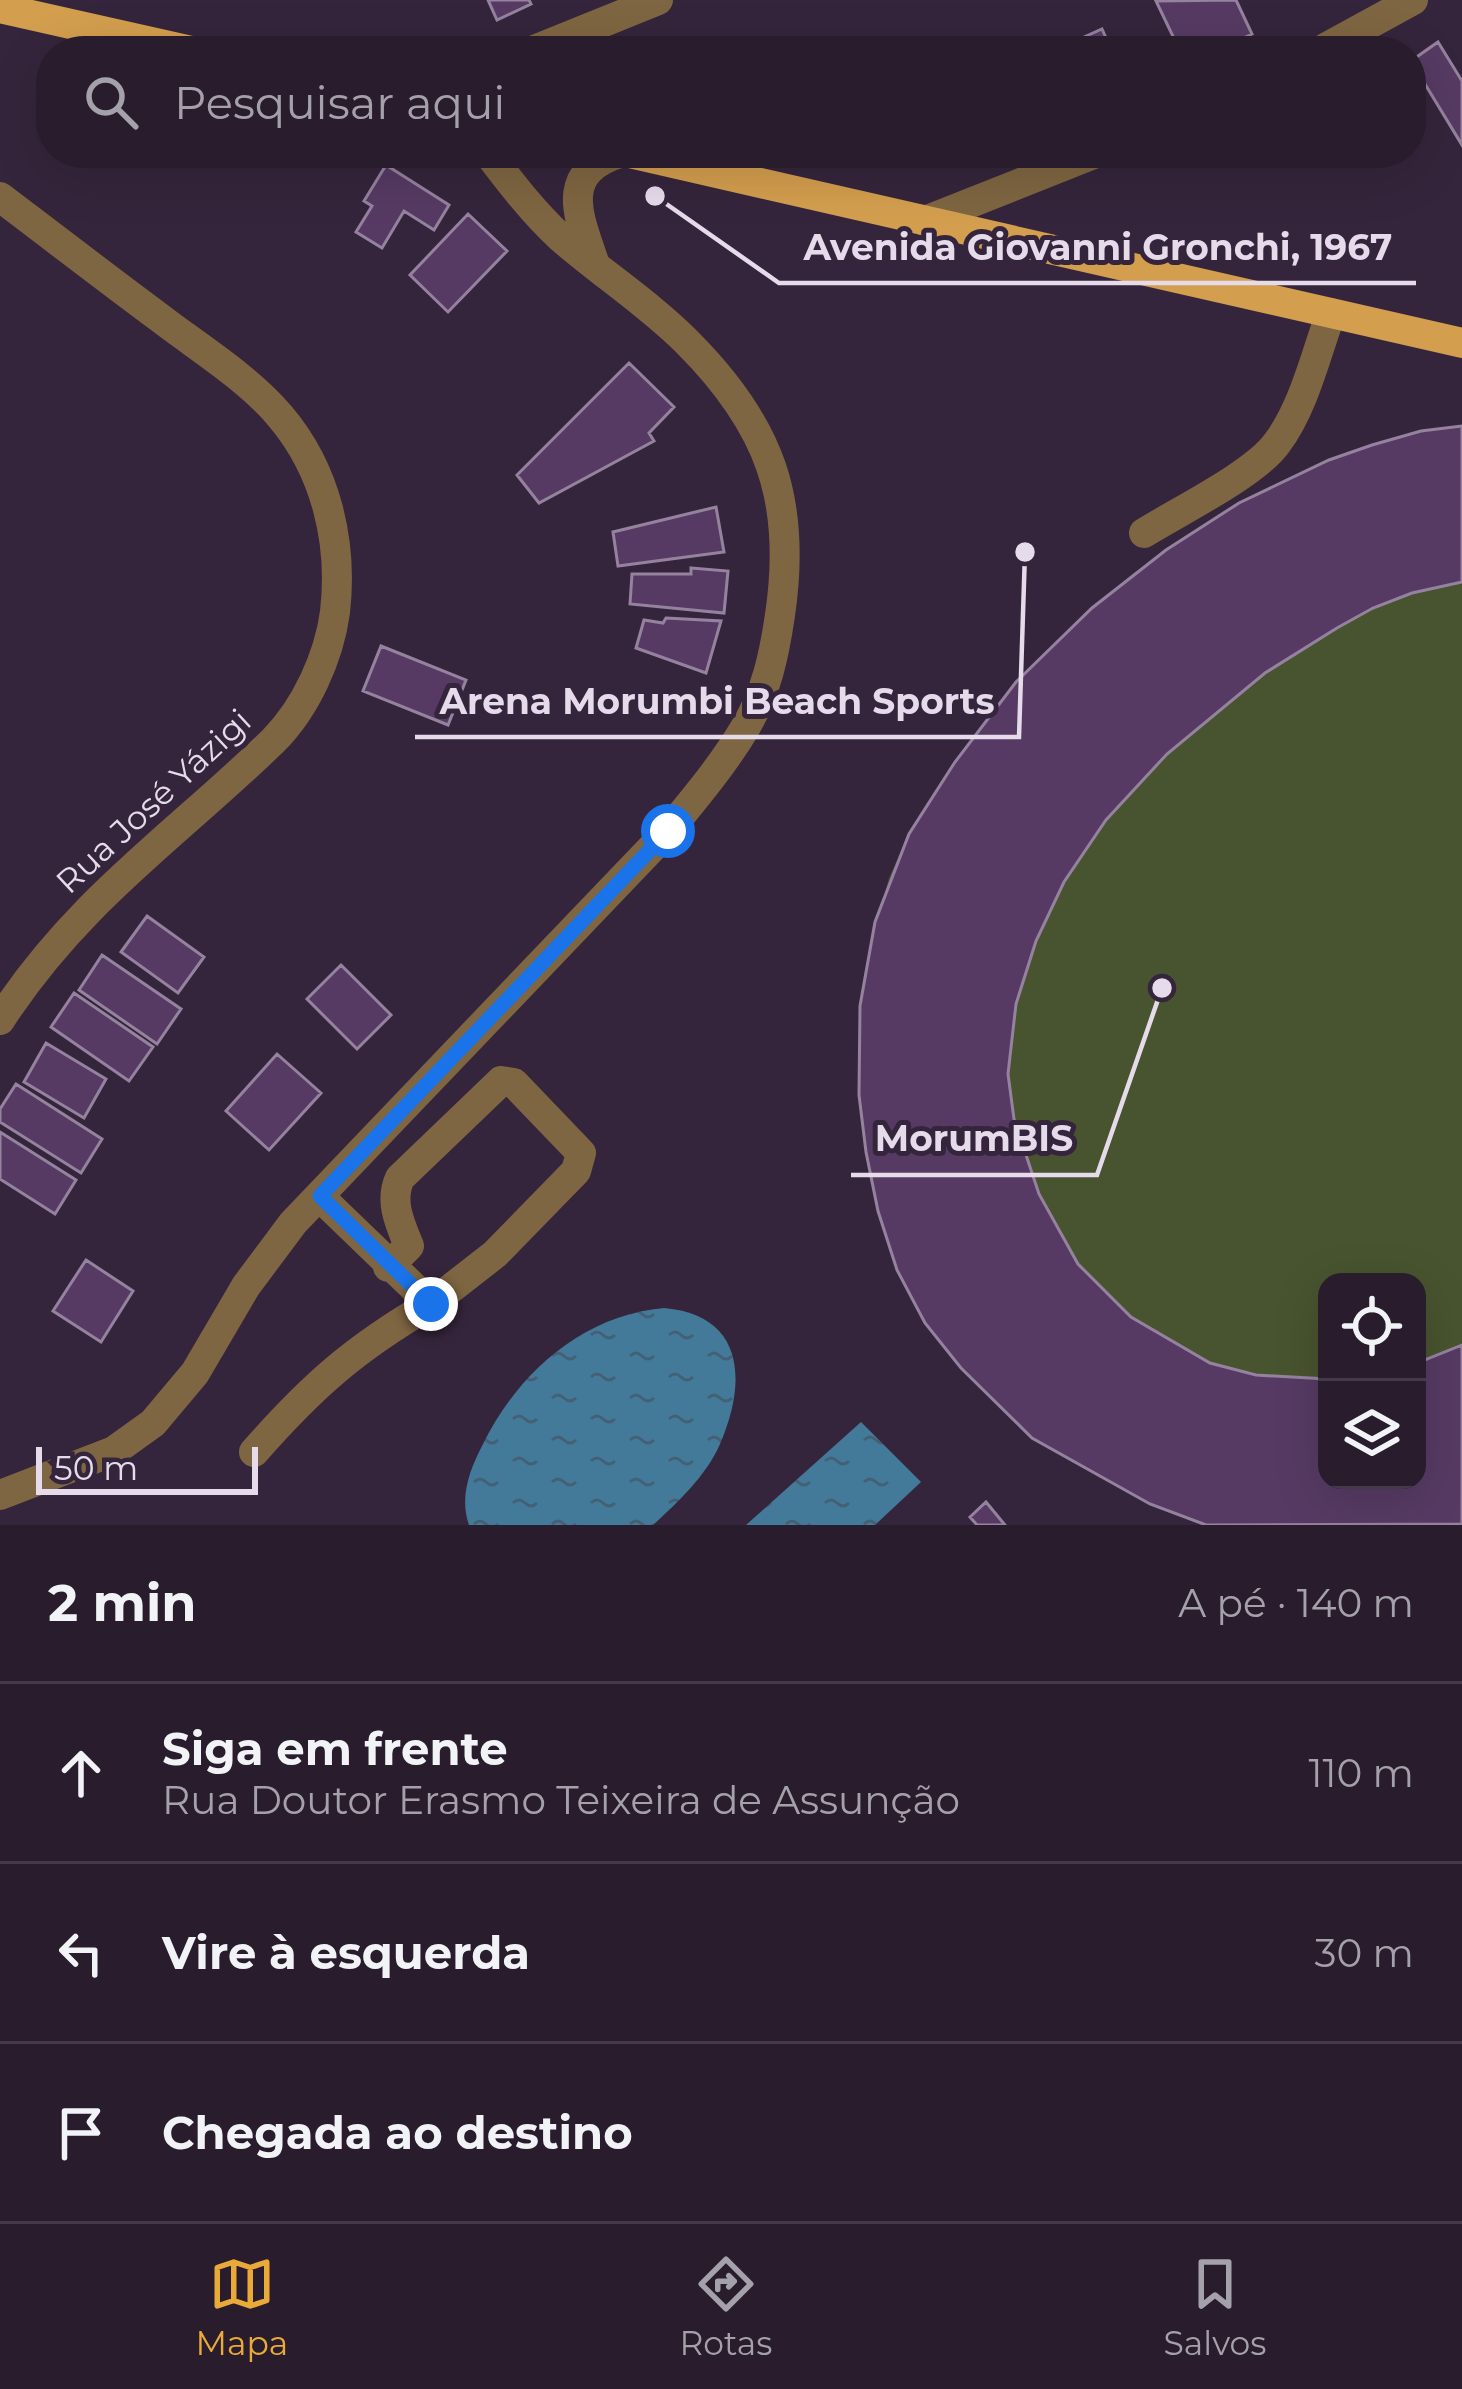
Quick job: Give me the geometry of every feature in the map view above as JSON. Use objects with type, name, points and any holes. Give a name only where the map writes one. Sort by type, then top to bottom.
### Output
[{"type":"main road","points":[[0,8],[124,36]]},
{"type":"main road","points":[[692,168],[1462,343]]},
{"type":"street","points":[[571,36],[658,0]]},
{"type":"street","points":[[1347,36],[1413,0]]},
{"type":"street","points":[[0,1495],[114,1451],[153,1424],[195,1373],[246,1286],[293,1223],[668,831],[746,727],[771,672],[788,545],[782,497],[758,432],[723,381],[685,340],[558,236],[500,168]]},
{"type":"street","points":[[594,168],[578,188],[577,212],[595,265]]},
{"type":"street","points":[[925,220],[1058,168]]},
{"type":"street","name":"Rua José Yázigi","points":[[0,197],[279,414],[308,458],[332,515],[339,578],[332,632],[313,685],[277,737],[89,906],[32,971],[0,1020]]},
{"type":"street","points":[[1144,532],[1276,446],[1291,421],[1331,313]]},
{"type":"street","points":[[254,1453],[336,1368],[372,1338],[431,1304],[494,1253],[581,1165],[578,1150],[514,1083],[501,1082],[400,1178],[395,1203],[409,1246],[388,1267]]},
{"type":"street","points":[[320,1196],[431,1304]]},
{"type":"green space","points":[[1462,426],[1462,1524],[1206,1525],[1150,1504],[1032,1438],[961,1368],[925,1323],[878,1211],[859,1095],[860,1006],[889,878],[909,834],[955,762],[1016,682],[1134,573],[1239,503]]},
{"type":"water","points":[[664,1308],[711,1323],[724,1338],[736,1376],[720,1444],[691,1488],[653,1525],[469,1525],[466,1494],[474,1463],[498,1418],[534,1372],[580,1335],[606,1322]]},
{"type":"water","points":[[861,1422],[921,1482],[875,1525],[746,1525]]},
{"type":"building","points":[[488,0],[529,0],[531,4],[497,20]]},
{"type":"building","points":[[1236,0],[1252,34],[1173,36],[1156,1]]},
{"type":"building","points":[[1438,42],[1462,81],[1462,145],[1426,86],[1426,50]]},
{"type":"building","points":[[384,168],[391,168],[449,205],[434,230],[404,211],[382,248],[356,232],[372,206],[364,201]]},
{"type":"building","points":[[468,214],[507,251],[448,312],[410,275]]},
{"type":"building","points":[[629,363],[674,407],[649,433],[654,441],[539,503],[517,475]]},
{"type":"building","points":[[1462,426],[1462,582],[1412,593],[1337,628],[1265,673],[1167,754],[1106,820],[1064,882],[1036,941],[1016,1004],[1008,1074],[1014,1119],[1039,1194],[1078,1264],[1131,1317],[1210,1363],[1256,1375],[1318,1378],[1318,1489],[1426,1489],[1426,1359],[1462,1345],[1462,1524],[1206,1525],[1150,1504],[1032,1438],[961,1368],[925,1323],[897,1270],[866,1152],[859,1095],[860,1006],[875,922],[909,834],[955,762],[1016,682],[1092,608],[1166,550],[1239,503],[1329,460],[1421,431]]},
{"type":"building","points":[[716,507],[724,552],[618,566],[613,532]]},
{"type":"building","points":[[691,568],[728,571],[724,613],[630,604],[632,574],[691,574]]},
{"type":"building","points":[[666,618],[721,621],[706,673],[636,648],[644,620],[663,623]]},
{"type":"building","points":[[381,646],[466,680],[448,725],[363,691]]},
{"type":"building","points":[[147,916],[204,957],[178,993],[121,952]]},
{"type":"building","points":[[102,955],[181,1009],[157,1044],[79,990]]},
{"type":"building","points":[[341,965],[391,1015],[357,1049],[307,999]]},
{"type":"building","points":[[74,993],[153,1047],[129,1081],[51,1027]]},
{"type":"building","points":[[46,1043],[106,1079],[84,1118],[24,1082]]},
{"type":"building","points":[[277,1054],[321,1093],[269,1150],[226,1111]]},
{"type":"building","points":[[16,1084],[102,1139],[81,1173],[0,1122],[0,1109]]},
{"type":"building","points":[[0,1132],[76,1180],[55,1214],[0,1179]]},
{"type":"building","points":[[86,1260],[133,1291],[101,1342],[53,1311]]},
{"type":"building","points":[[986,1502],[1005,1525],[977,1525],[970,1517]]},
{"type":"place","name":"Avenida Giovanni Gronchi, 1967","points":[[655,196]]},
{"type":"place","name":"Arena Morumbi Beach Sports","points":[[1025,552]]},
{"type":"place","name":"MorumBIS","points":[[1162,988]]},
{"type":"route","points":[[431,1304],[320,1196],[668,831]]}]
